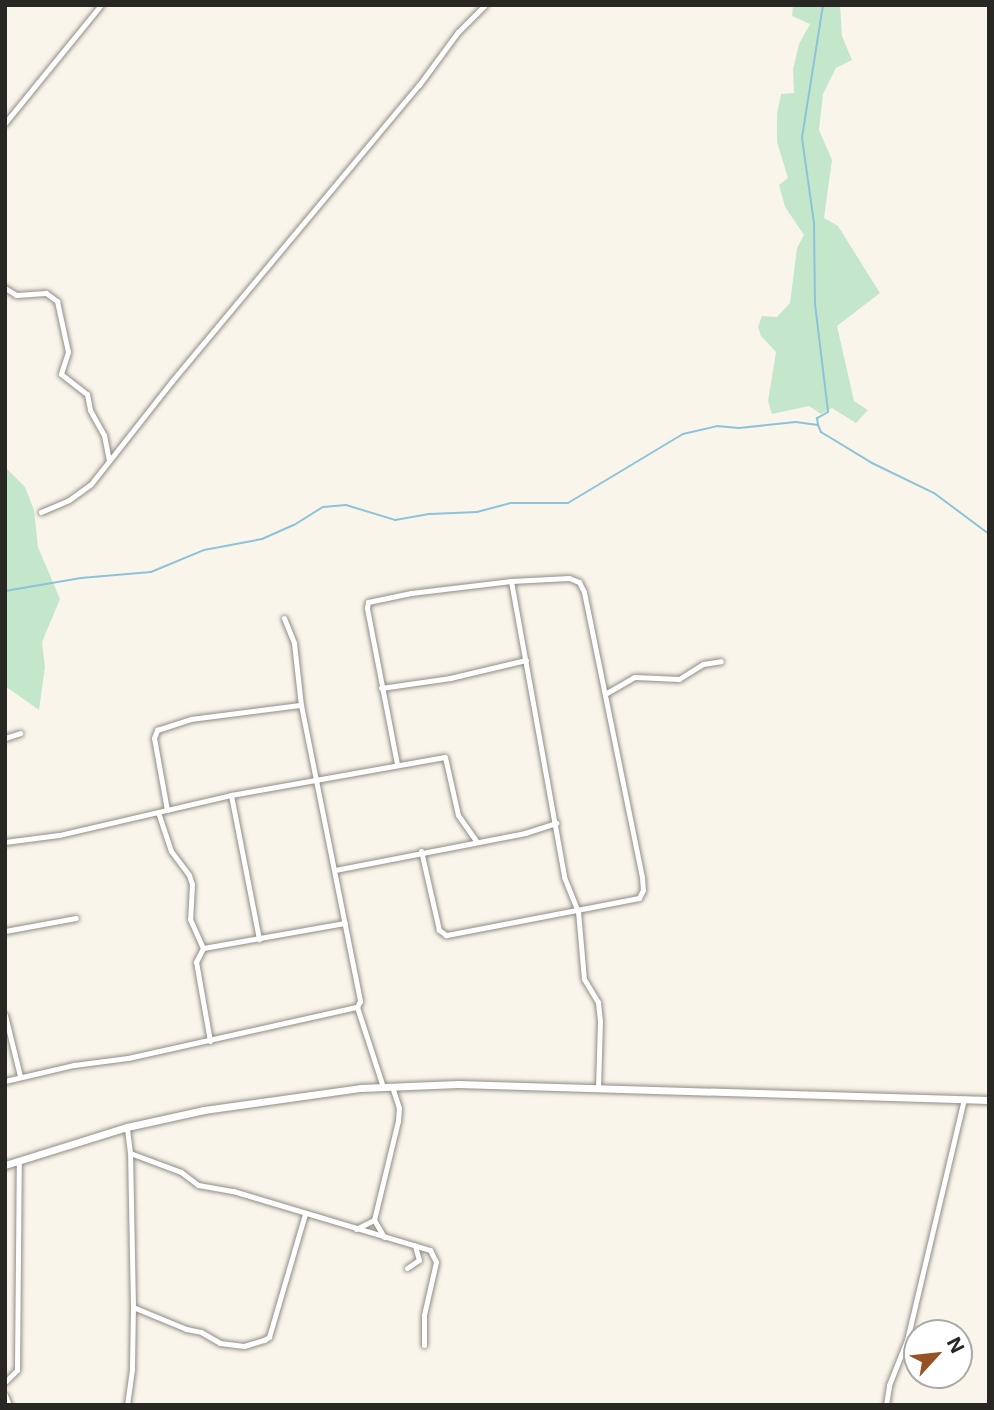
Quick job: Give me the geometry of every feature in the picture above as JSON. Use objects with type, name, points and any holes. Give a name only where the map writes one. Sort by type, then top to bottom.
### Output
[{"type":"main road","points":[[5,1165],[127,1127],[242,1102],[388,1087],[458,1084],[989,1100]]},
{"type":"street","points":[[5,123],[101,5]]},
{"type":"street","points":[[41,512],[86,489],[360,157],[458,32],[485,5]]},
{"type":"street","points":[[5,288],[23,296],[46,293],[57,301],[68,352],[61,374],[87,394],[90,410],[104,435],[108,461]]},
{"type":"street","points":[[397,764],[381,688],[368,601],[511,581],[569,578],[579,582],[584,592],[643,890],[639,898],[446,935],[439,930],[421,851]]},
{"type":"street","points":[[511,581],[564,877],[578,911],[584,979],[598,1002],[598,1089]]},
{"type":"street","points":[[284,618],[294,643],[301,705],[345,923],[359,1001],[357,1007],[398,1121],[374,1220],[385,1238]]},
{"type":"street","points":[[381,688],[450,678],[526,660]]},
{"type":"street","points":[[604,694],[635,677],[679,678],[703,664],[721,661]]},
{"type":"street","points":[[167,810],[155,738],[157,730],[191,719],[301,705]]},
{"type":"street","points":[[5,738],[20,733]]},
{"type":"street","points":[[5,842],[59,835],[231,795],[318,782],[397,764],[445,757],[458,815],[476,841]]},
{"type":"street","points":[[231,795],[259,939]]},
{"type":"street","points":[[158,812],[171,851],[189,875],[192,884],[190,919],[203,948]]},
{"type":"street","points":[[335,870],[556,823]]},
{"type":"street","points":[[5,931],[76,918]]},
{"type":"street","points":[[203,948],[345,923]]},
{"type":"street","points":[[203,948],[196,962],[210,1041]]},
{"type":"street","points":[[5,1081],[210,1041],[357,1007]]},
{"type":"street","points":[[5,1015],[20,1076]]},
{"type":"street","points":[[886,1405],[889,1385],[914,1315],[964,1099]]},
{"type":"street","points":[[127,1127],[130,1153],[133,1307],[132,1368],[127,1405]]},
{"type":"street","points":[[130,1153],[181,1172],[198,1185],[233,1191],[430,1250],[436,1262],[424,1315],[424,1345]]},
{"type":"street","points":[[5,1382],[18,1370],[19,1160]]},
{"type":"street","points":[[133,1307],[186,1329],[201,1332],[220,1343],[244,1346],[264,1340],[269,1337],[304,1214]]},
{"type":"street","points":[[356,1229],[374,1220]]},
{"type":"street","points":[[407,1268],[419,1260],[415,1246]]},
{"type":"street","points":[[5,1395],[9,1405]]},
{"type":"green space","points":[[793,5],[840,5],[842,36],[852,60],[836,68],[823,94],[819,130],[832,160],[824,218],[838,226],[880,293],[837,326],[854,401],[868,410],[856,423],[832,408],[821,414],[809,406],[772,414],[768,401],[776,352],[761,336],[758,327],[762,316],[777,317],[790,303],[797,248],[804,235],[785,207],[779,185],[788,178],[777,142],[777,114],[781,94],[794,93],[793,69],[799,44],[810,24],[792,16]]},
{"type":"green space","points":[[5,467],[25,487],[34,510],[38,547],[60,599],[42,642],[45,667],[39,710],[5,686]]},
{"type":"waterway","points":[[823,5],[802,138],[814,223],[815,304],[828,412],[817,418],[818,425],[821,432],[872,463],[934,493],[989,534]]},
{"type":"waterway","points":[[5,591],[81,578],[151,572],[204,550],[262,539],[294,525],[323,507],[346,505],[395,520],[430,514],[477,512],[510,503],[568,503],[683,434],[717,426],[739,428],[796,422],[818,425]]}]
